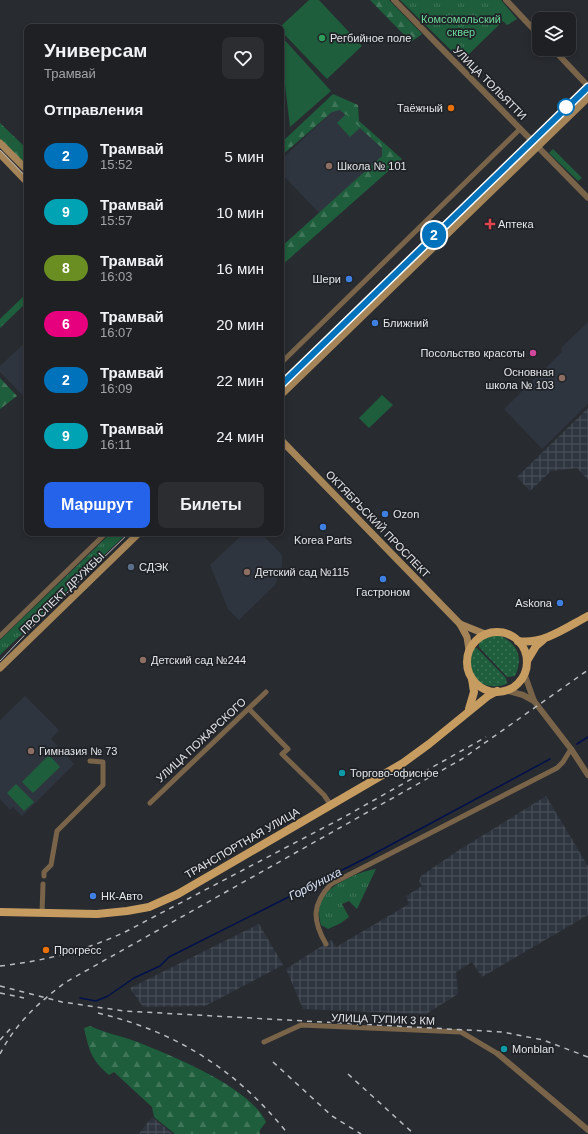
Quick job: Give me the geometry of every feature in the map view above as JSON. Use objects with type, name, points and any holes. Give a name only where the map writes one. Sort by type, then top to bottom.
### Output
[{"type":"main road","points":[[284,392],[588,98]]},
{"type":"main road","points":[[0,143],[24,167]]},
{"type":"main road","points":[[0,154],[24,179]]},
{"type":"main road","name":"ОКТЯБРЬСКИЙ ПРОСПЕКТ","points":[[284,443],[460,624],[467,637],[469,650]]},
{"type":"main road","name":"ПРОСПЕКТ ДРУЖБЫ","points":[[0,668],[136,536]]},
{"type":"main road","points":[[526,662],[536,646],[544,639],[588,616]]},
{"type":"main road","name":"ОКТЯБРЬСКИЙ ПРОСПЕКТ","points":[[460,624],[485,634]]},
{"type":"main road","points":[[468,711],[474,692],[467,659],[469,650],[473,643],[485,634],[503,632],[518,641],[523,647],[526,662],[524,673],[520,680],[501,691],[483,688],[472,678]]},
{"type":"main road","points":[[518,641],[526,642],[544,639]]},
{"type":"main road","name":"ТРАНСПОРТНАЯ УЛИЦА","points":[[0,912],[97,914],[149,907],[178,894],[414,755],[488,696],[501,691]]},
{"type":"street","name":"УЛИЦА ТОЛЬЯТТИ","points":[[394,0],[588,198]]},
{"type":"street","points":[[506,0],[532,28]]},
{"type":"street","points":[[559,56],[588,86]]},
{"type":"street","points":[[284,360],[520,129]]},
{"type":"street","points":[[0,636],[103,536]]},
{"type":"street","points":[[524,673],[534,701],[571,749],[588,775]]},
{"type":"street","points":[[501,691],[523,695],[534,701]]},
{"type":"street","name":"УЛИЦА ПОЖАРСКОГО","points":[[150,803],[266,692]]},
{"type":"street","points":[[249,709],[288,749],[282,754],[324,795],[330,804]]},
{"type":"street","points":[[326,944],[318,928],[316,910],[319,898],[331,884],[557,768],[563,762],[571,749]]},
{"type":"street","points":[[44,876],[44,872],[51,865],[57,831],[103,785],[103,762],[90,761]]},
{"type":"street","points":[[42,913],[43,884]]},
{"type":"street","name":"УЛИЦА ТУПИК 3 КМ","points":[[264,1042],[301,1025],[461,1032],[498,1054]]},
{"type":"street","points":[[498,1054],[588,1130]]},
{"type":"shaded area","name":"Школа № 101","points":[[341,103],[390,154],[324,218],[284,176],[284,157]]},
{"type":"shaded area","name":"Основная школа № 103","points":[[588,322],[588,404],[542,449],[504,409],[562,352],[561,348]]},
{"type":"shaded area","points":[[24,344],[24,397],[0,372],[0,366]]},
{"type":"shaded area","points":[[588,408],[588,480],[577,468],[551,471],[530,491],[517,477]]},
{"type":"shaded area","name":"Детский сад №115","points":[[241,536],[264,536],[282,555],[282,566],[275,585],[239,620],[228,609],[210,565]]},
{"type":"shaded area","name":"Гимназия № 73","points":[[25,696],[59,730],[51,739],[74,764],[22,816],[13,807],[10,810],[0,799],[0,720]]},
{"type":"shaded area","points":[[546,796],[588,866],[588,915],[482,977],[472,962],[456,972],[458,994],[426,1014],[303,1009],[286,969],[331,940],[336,947],[409,904],[406,896],[422,886],[444,919],[419,881],[421,876],[456,852]]},
{"type":"shaded area","points":[[259,924],[283,965],[205,1006],[143,1007],[130,988]]},
{"type":"shaded area","points":[[152,1117],[173,1134],[139,1134]]},
{"type":"green space","name":"Регбийное поле","points":[[309,0],[319,0],[362,46],[327,79],[284,34],[283,24]]},
{"type":"green space","points":[[370,0],[389,0],[422,34],[411,42]]},
{"type":"green space","name":"Комсомольский сквер","points":[[400,0],[501,0],[517,19],[507,25],[503,21],[467,56],[470,60],[464,63]]},
{"type":"green space","points":[[284,39],[331,91],[290,127],[284,76]]},
{"type":"green space","points":[[333,94],[358,105],[359,121],[402,159],[284,263],[284,244],[382,156],[382,148],[340,110],[332,112],[284,153],[284,140]]},
{"type":"green space","points":[[346,114],[360,128],[350,137],[337,123]]},
{"type":"green space","points":[[0,123],[24,146],[24,164],[0,139]]},
{"type":"green space","points":[[553,149],[582,178],[578,181],[549,153]]},
{"type":"green space","points":[[24,296],[24,305],[0,328],[0,319]]},
{"type":"green space","points":[[0,378],[17,396],[0,409]]},
{"type":"green space","points":[[382,395],[393,405],[369,428],[359,418]]},
{"type":"green space","points":[[108,536],[124,536],[0,655],[0,640]]},
{"type":"green space","points":[[497,634],[510,642],[517,651],[519,662],[515,676],[507,677],[479,647],[479,640]]},
{"type":"green space","points":[[473,648],[477,648],[506,678],[507,684],[489,686],[475,679],[469,666]]},
{"type":"green space","points":[[49,755],[60,767],[33,793],[22,782]]},
{"type":"green space","points":[[16,784],[34,802],[24,811],[7,793]]},
{"type":"green space","points":[[376,869],[357,909],[349,901],[342,904],[349,917],[341,923],[328,929],[321,925],[319,907],[324,895],[337,884],[345,880]]},
{"type":"green space","points":[[90,1026],[138,1042],[159,1051],[230,1086],[258,1110],[266,1122],[260,1130],[260,1134],[175,1134],[154,1117],[152,1107],[114,1072],[109,1075],[94,1059],[89,1049],[84,1028]]},
{"type":"waterway","name":"Горбуниха","points":[[577,744],[588,737]]},
{"type":"waterway","name":"Горбуниха","points":[[80,998],[96,1001],[108,996],[134,978],[160,966],[169,957],[370,856],[550,759]]},
{"type":"tram line","points":[[284,382],[588,87]]},
{"type":"tram line","name":"2","points":[[284,382],[588,87]]},
{"type":"tram line","points":[[0,150],[24,175]]},
{"type":"tram line","points":[[0,661],[37,622],[126,536]]},
{"type":"railway","points":[[0,1054],[6,1043],[28,1014],[46,997],[66,982],[462,759],[588,670]]},
{"type":"railway","points":[[0,966],[48,958],[79,950],[125,932],[344,817],[486,737]]},
{"type":"railway","points":[[0,986],[62,1002],[124,1011],[503,1032],[543,1040],[588,1057]]},
{"type":"railway","points":[[0,993],[24,998]]},
{"type":"railway","points":[[98,1013],[127,1021],[154,1031],[204,1057],[248,1091],[288,1134]]},
{"type":"railway","points":[[0,1040],[11,1028]]},
{"type":"railway","points":[[273,1062],[332,1116],[361,1134]]},
{"type":"railway","points":[[348,1074],[414,1134]]},
{"type":"place","name":"Регбийное поле","points":[[322,38]]},
{"type":"place","name":"Таёжный","points":[[451,108]]},
{"type":"place","name":"Школа № 101","points":[[329,166]]},
{"type":"place","name":"Аптека","points":[[490,224]]},
{"type":"place","name":"Шери","points":[[349,279]]},
{"type":"place","name":"Ближний","points":[[375,323]]},
{"type":"place","name":"Посольство красоты","points":[[533,353]]},
{"type":"place","name":"Основная школа № 103","points":[[562,378]]},
{"type":"place","name":"Ozon","points":[[385,514]]},
{"type":"place","name":"Korea Parts","points":[[323,527]]},
{"type":"place","name":"СДЭК","points":[[131,567]]},
{"type":"place","name":"Детский сад №115","points":[[247,572]]},
{"type":"place","name":"Гастроном","points":[[383,579]]},
{"type":"place","name":"Askona","points":[[560,603]]},
{"type":"place","name":"Детский сад №244","points":[[143,660]]},
{"type":"place","name":"Гимназия № 73","points":[[31,751]]},
{"type":"place","name":"Торгово-офисное","points":[[342,773]]},
{"type":"place","name":"НК-Авто","points":[[93,896]]},
{"type":"place","name":"Прогресс","points":[[46,950]]},
{"type":"place","name":"Monblan","points":[[504,1049]]}]
